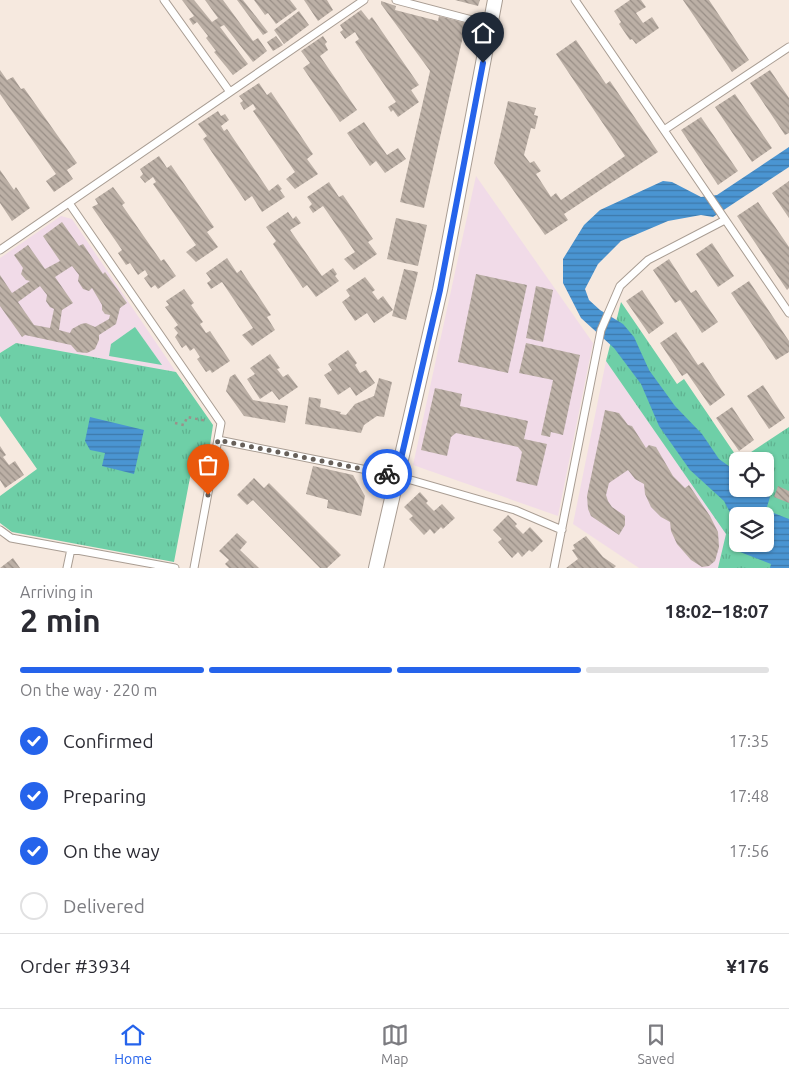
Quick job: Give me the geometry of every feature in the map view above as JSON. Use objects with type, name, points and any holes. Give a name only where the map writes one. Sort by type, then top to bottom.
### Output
[{"type":"street","points":[[376,568],[440,290],[495,0]]},
{"type":"lane","points":[[164,0],[230,92]]},
{"type":"lane","points":[[0,250],[364,0]]},
{"type":"lane","points":[[396,0],[491,25]]},
{"type":"lane","points":[[575,0],[789,313]]},
{"type":"lane","points":[[664,130],[789,47]]},
{"type":"lane","points":[[69,203],[221,423],[194,568]]},
{"type":"lane","points":[[554,568],[601,330],[620,286],[648,260],[725,220]]},
{"type":"lane","points":[[218,440],[397,476],[514,510],[562,530]]},
{"type":"lane","points":[[0,530],[12,538],[175,568]]},
{"type":"lane","points":[[67,568],[71,549]]},
{"type":"path","points":[[176,423],[184,425],[187,417],[207,421]]},
{"type":"shaded area","points":[[476,176],[593,343],[558,516],[413,465]]},
{"type":"shaded area","points":[[61,216],[72,219],[176,372],[16,343],[0,353],[0,258]]},
{"type":"shaded area","points":[[606,361],[727,534],[718,568],[639,568],[573,524]]},
{"type":"green space","points":[[621,302],[677,384],[684,379],[734,452],[729,452],[729,497],[774,497],[774,452],[751,452],[789,427],[789,568],[718,568],[726,534],[606,361]]},
{"type":"green space","points":[[135,327],[162,365],[109,356],[111,344]]},
{"type":"green space","points":[[16,343],[176,372],[213,425],[207,465],[197,463],[192,467],[174,562],[12,532],[0,523],[0,496],[37,469],[0,416],[0,353]]},
{"type":"water","points":[[789,147],[789,167],[713,217],[701,215],[668,221],[621,241],[598,264],[585,289],[589,300],[600,310],[623,324],[634,337],[649,370],[675,406],[702,434],[719,459],[729,466],[729,497],[770,497],[767,507],[729,507],[729,511],[724,501],[690,470],[659,426],[641,384],[614,348],[581,318],[563,283],[563,259],[584,225],[600,210],[663,181],[672,182],[701,197],[717,195]]},
{"type":"water","points":[[90,417],[144,430],[134,474],[102,466],[105,453],[90,450],[85,441]]},
{"type":"water","points":[[774,513],[789,519],[789,568],[770,568],[771,564],[740,552],[774,552]]},
{"type":"building","points":[[182,0],[194,0],[212,22],[218,18],[205,0],[223,0],[253,41],[258,38],[267,51],[253,62],[224,25],[220,27],[248,64],[233,75],[214,52],[216,51],[206,38],[208,36],[197,22],[193,25],[189,19],[194,16]]},
{"type":"building","points":[[237,0],[243,0],[268,32],[263,35]]},
{"type":"building","points":[[254,0],[290,0],[297,9],[276,24],[268,13],[265,15]]},
{"type":"building","points":[[304,0],[327,0],[333,10],[318,21]]},
{"type":"building","points":[[455,0],[480,0],[478,6]]},
{"type":"building","points":[[630,0],[641,0],[646,7],[636,13],[643,23],[652,17],[659,28],[636,44],[632,39],[630,40],[619,24],[621,22],[614,11]]},
{"type":"building","points":[[683,0],[709,0],[749,60],[732,72]]},
{"type":"building","points":[[381,1],[396,6],[395,10],[438,21],[439,16],[466,23],[424,208],[400,202],[430,71],[381,4]]},
{"type":"building","points":[[361,10],[369,20],[372,17],[419,85],[411,90],[419,102],[398,117],[388,107],[396,102],[355,42],[359,39],[355,32],[345,39],[340,32],[343,30],[340,25]]},
{"type":"building","points":[[299,11],[309,25],[284,44],[274,30]]},
{"type":"building","points":[[276,36],[283,45],[273,51],[267,42]]},
{"type":"building","points":[[323,36],[327,42],[325,44],[328,50],[320,56],[357,110],[340,122],[303,68],[310,63],[301,51]]},
{"type":"building","points":[[576,40],[606,84],[610,81],[658,152],[564,214],[568,220],[545,235],[494,163],[508,101],[536,108],[534,115],[538,116],[535,129],[531,128],[524,155],[530,163],[534,161],[541,171],[536,174],[551,197],[556,193],[561,200],[625,156],[556,54]]},
{"type":"building","points":[[0,70],[7,80],[13,77],[21,89],[24,88],[77,163],[67,170],[73,179],[54,192],[46,181],[56,174],[0,94]]},
{"type":"building","points":[[770,70],[789,98],[789,133],[785,135],[750,83]]},
{"type":"building","points":[[259,83],[267,95],[271,92],[313,154],[307,159],[318,174],[295,189],[286,179],[295,172],[253,111],[256,109],[253,104],[244,110],[240,103],[243,101],[239,96]]},
{"type":"building","points":[[735,94],[772,148],[752,162],[715,107]]},
{"type":"building","points":[[218,111],[221,116],[225,114],[229,120],[221,126],[224,131],[227,129],[269,191],[278,184],[282,189],[280,190],[285,197],[262,212],[252,196],[245,201],[203,139],[207,136],[198,124]]},
{"type":"building","points":[[701,117],[738,171],[718,185],[681,130]]},
{"type":"building","points":[[364,122],[387,155],[398,148],[406,159],[385,173],[376,161],[370,166],[347,133]]},
{"type":"building","points":[[159,156],[167,168],[171,165],[214,227],[207,232],[218,247],[196,262],[186,252],[196,245],[153,184],[156,182],[153,177],[145,183],[140,177],[143,174],[140,169]]},
{"type":"building","points":[[0,170],[14,190],[16,187],[30,208],[12,221],[0,203]]},
{"type":"building","points":[[789,181],[789,218],[772,193]]},
{"type":"building","points":[[329,182],[339,197],[343,195],[373,239],[368,242],[377,254],[354,270],[344,259],[355,252],[323,206],[313,213],[309,207],[312,204],[307,197]]},
{"type":"building","points":[[113,187],[125,203],[122,205],[161,261],[164,259],[176,276],[158,289],[155,285],[151,288],[144,278],[148,275],[145,270],[138,275],[130,263],[126,265],[118,253],[122,250],[92,207],[98,204],[95,199]]},
{"type":"building","points":[[758,202],[789,247],[789,288],[787,290],[737,216]]},
{"type":"building","points":[[288,212],[293,219],[296,216],[301,223],[290,230],[322,276],[333,268],[337,274],[335,276],[339,281],[316,297],[307,285],[303,288],[273,244],[276,241],[266,227]]},
{"type":"building","points":[[396,218],[427,225],[418,266],[387,259]]},
{"type":"building","points":[[62,222],[79,246],[83,244],[103,274],[105,272],[127,303],[120,308],[116,324],[99,335],[95,349],[87,353],[77,352],[71,345],[25,335],[22,337],[0,306],[0,275],[12,293],[30,281],[26,280],[21,274],[23,268],[14,255],[28,245],[45,269],[60,261],[43,236]],"holes":[[[72,266],[79,275],[78,281],[83,289],[89,291],[92,288],[102,305],[102,310],[105,314],[110,315],[109,319],[95,327],[86,323],[81,324],[72,329],[70,333],[59,330],[62,310],[73,303],[55,277]],[[40,286],[47,295],[46,301],[54,309],[50,328],[34,325],[18,302]]]},
{"type":"building","points":[[712,243],[734,276],[718,287],[696,254]]},
{"type":"building","points":[[227,258],[237,273],[241,270],[271,315],[267,317],[275,330],[252,346],[242,335],[253,328],[222,282],[211,289],[207,283],[211,280],[206,273]]},
{"type":"building","points":[[669,259],[691,293],[696,290],[718,322],[702,333],[680,300],[675,303],[653,270]]},
{"type":"building","points":[[404,269],[418,272],[406,320],[392,316]]},
{"type":"building","points":[[476,274],[527,285],[508,373],[458,362]]},
{"type":"building","points":[[365,277],[375,290],[372,292],[378,300],[383,296],[393,310],[374,323],[367,313],[355,321],[342,302],[350,296],[346,290]]},
{"type":"building","points":[[749,281],[789,341],[789,352],[776,360],[731,293]]},
{"type":"building","points":[[536,286],[553,290],[543,342],[526,338]]},
{"type":"building","points":[[184,289],[194,303],[191,305],[203,322],[200,324],[206,333],[210,331],[230,361],[212,373],[210,370],[206,372],[197,359],[200,357],[194,348],[190,351],[186,345],[182,348],[175,337],[178,333],[174,328],[178,325],[165,307],[169,305],[166,301]]},
{"type":"building","points":[[642,290],[664,323],[649,334],[626,301]]},
{"type":"building","points":[[676,332],[698,365],[703,362],[725,395],[710,406],[687,373],[682,376],[660,343]]},
{"type":"building","points":[[526,343],[580,355],[563,435],[551,432],[550,437],[541,435],[553,380],[519,373]]},
{"type":"building","points":[[348,350],[357,363],[355,365],[360,373],[366,370],[375,383],[356,396],[350,387],[338,395],[324,375],[332,370],[328,364]]},
{"type":"building","points":[[270,354],[280,368],[277,369],[283,377],[288,374],[298,387],[279,400],[272,391],[260,399],[247,379],[255,374],[250,368]]},
{"type":"building","points":[[235,374],[253,400],[288,406],[285,423],[244,416],[226,391],[230,377]]},
{"type":"building","points":[[379,378],[392,382],[384,417],[377,416],[364,425],[361,433],[305,424],[309,397],[321,399],[320,407],[346,415],[355,404],[374,396]]},
{"type":"building","points":[[763,385],[785,418],[769,429],[747,396]]},
{"type":"building","points":[[435,388],[462,394],[460,406],[528,421],[524,439],[547,444],[537,486],[516,481],[522,452],[518,447],[456,433],[451,437],[447,456],[421,450]]},
{"type":"building","points":[[732,407],[754,440],[739,451],[716,418]]},
{"type":"building","points":[[605,410],[619,413],[628,425],[632,426],[646,448],[649,445],[656,447],[673,476],[685,488],[689,485],[710,516],[718,532],[719,547],[715,561],[709,566],[702,567],[691,560],[677,544],[671,531],[670,522],[661,517],[651,507],[645,494],[644,484],[635,479],[628,470],[609,483],[606,495],[612,507],[625,516],[625,525],[619,535],[591,516],[588,509],[587,496]]},
{"type":"building","points":[[0,446],[6,455],[3,457],[9,465],[15,461],[24,475],[5,488],[0,480]]},
{"type":"building","points":[[313,466],[353,475],[365,496],[361,516],[327,508],[328,500],[306,494]]},
{"type":"building","points":[[254,478],[264,488],[269,483],[341,555],[327,568],[320,568],[253,500],[247,505],[237,495]]},
{"type":"building","points":[[778,486],[789,491],[789,503],[774,497]]},
{"type":"building","points":[[420,492],[428,501],[426,503],[434,511],[442,504],[455,518],[434,534],[430,529],[424,535],[409,519],[413,516],[404,507]]},
{"type":"building","points":[[508,515],[523,534],[530,527],[543,541],[532,552],[529,550],[522,557],[518,552],[512,558],[498,542],[502,539],[493,530]]},
{"type":"building","points":[[237,533],[247,542],[240,550],[259,568],[229,568],[225,564],[229,560],[219,551]]},
{"type":"building","points":[[586,536],[603,557],[616,566],[614,568],[566,568],[578,559],[572,550],[575,549],[573,545]]},
{"type":"building","points":[[13,558],[20,568],[0,568]]},
{"type":"way so far","points":[[208,495],[218,440],[387,474]]},
{"type":"route","points":[[387,474],[397,476],[440,290],[483,63]]}]
